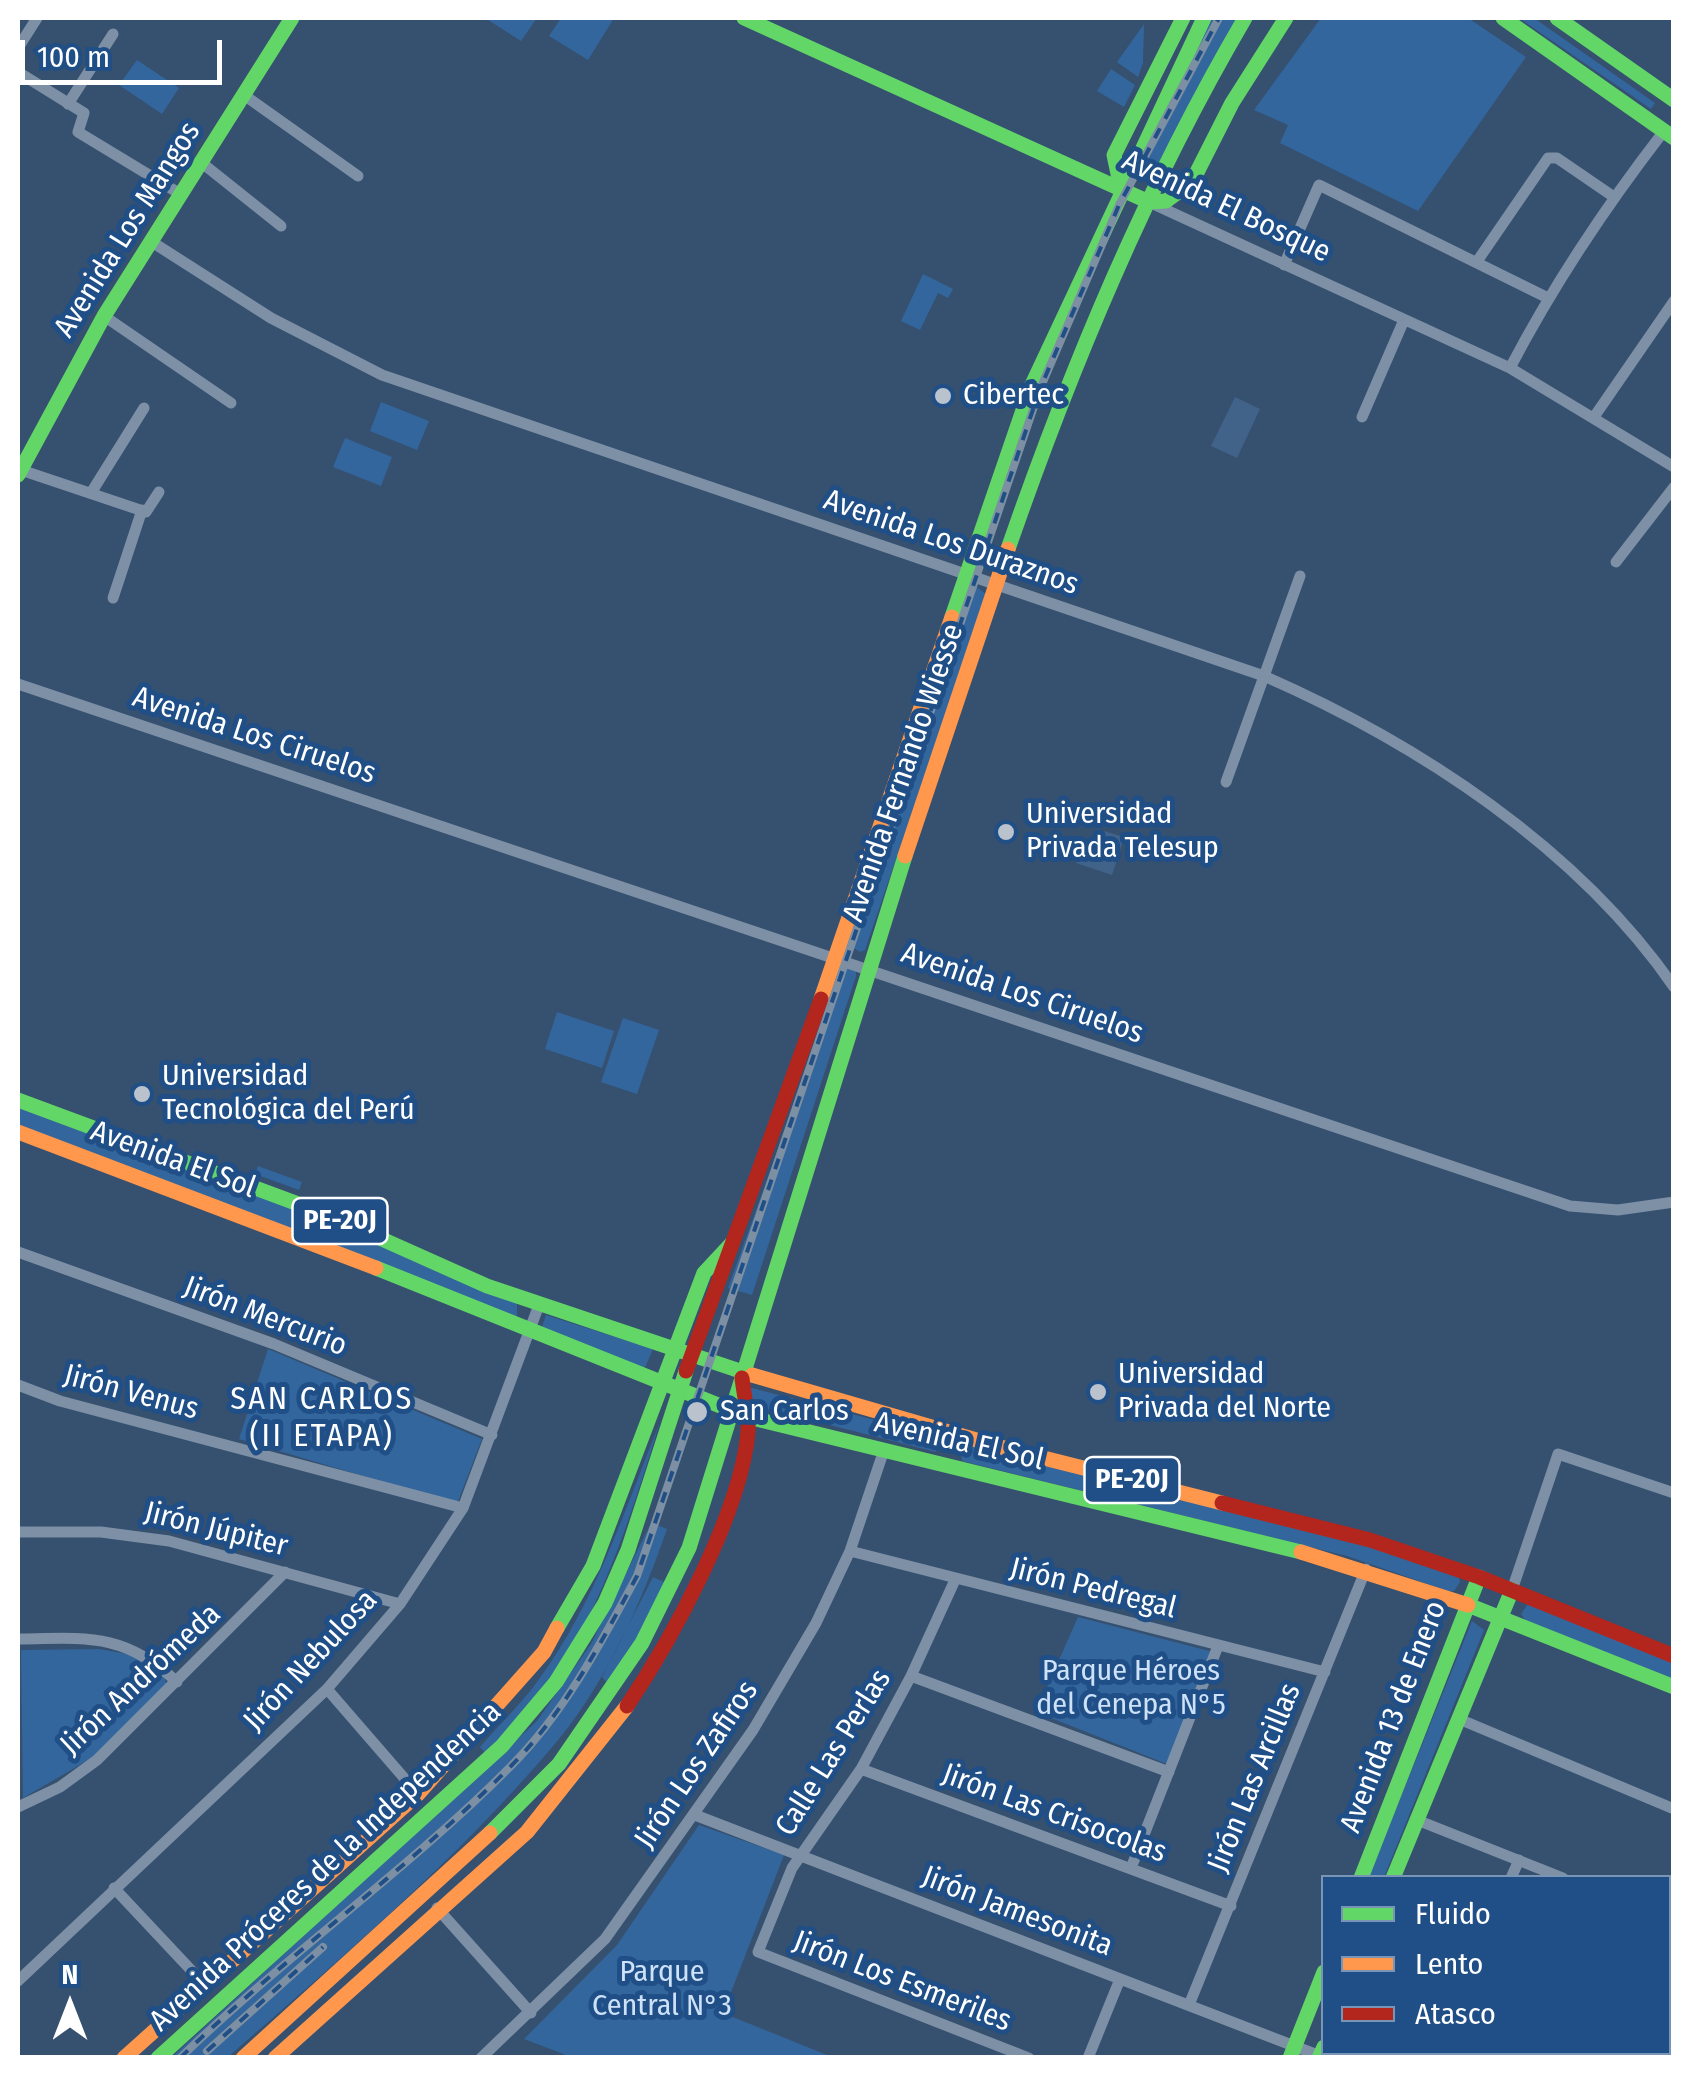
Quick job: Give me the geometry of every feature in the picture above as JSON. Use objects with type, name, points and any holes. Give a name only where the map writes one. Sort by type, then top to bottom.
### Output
[{"type":"main road","name":"Avenida Los Mangos","points":[[18,472],[104,316],[292,18]]},
{"type":"main road","name":"Avenida El Bosque","points":[[744,18],[1149,202]]},
{"type":"main road","name":"Avenida Fernando Wiesse","points":[[1121,188],[1114,155],[1183,18]]},
{"type":"main road","name":"Avenida Fernando Wiesse","points":[[661,1385],[682,1354],[730,1244],[836,958],[1031,387],[1204,18]]},
{"type":"main road","name":"Avenida Fernando Wiesse","points":[[741,1373],[866,968],[1074,361],[1202,92],[1245,18]]},
{"type":"main road","points":[[1149,202],[1166,201],[1192,182],[1232,103],[1286,18]]},
{"type":"main road","points":[[1503,18],[1669,135]]},
{"type":"main road","points":[[1557,18],[1674,100]]},
{"type":"main road","points":[[1072,295],[1099,307]]},
{"type":"main road","points":[[998,487],[1026,497]]},
{"type":"main road","name":"Avenida El Sol","points":[[18,1100],[328,1216],[540,1305],[682,1354],[954,1433],[1370,1540],[1479,1576],[1674,1656]]},
{"type":"main road","name":"Avenida El Sol","points":[[18,1132],[297,1236],[748,1418],[1366,1569],[1501,1616],[1674,1687]]},
{"type":"main road","name":"Avenida Fernando Wiesse","points":[[678,1391],[682,1354]]},
{"type":"main road","points":[[243,2058],[520,1806],[593,1719],[642,1643],[689,1548],[741,1373]]},
{"type":"main road","points":[[275,2058],[527,1832],[564,1793],[658,1657],[694,1597],[748,1435],[741,1373]]},
{"type":"main road","name":"Avenida Próceres de la Independencia","points":[[124,2058],[418,1794],[544,1652],[593,1566],[661,1385]]},
{"type":"main road","name":"Avenida Próceres de la Independencia","points":[[158,2058],[467,1780],[530,1716],[582,1646],[605,1603],[628,1550],[678,1391]]},
{"type":"main road","points":[[947,1468],[954,1433]]},
{"type":"main road","name":"Avenida 13 de Enero","points":[[1362,1875],[1479,1576]]},
{"type":"main road","name":"Avenida 13 de Enero","points":[[1394,1875],[1512,1590]]},
{"type":"main road","points":[[1292,2052],[1321,1980]]},
{"type":"street","points":[[18,48],[37,18]]},
{"type":"street","points":[[68,104],[113,34]]},
{"type":"street","points":[[18,72],[84,113],[78,132],[182,195]]},
{"type":"street","points":[[244,95],[358,176]]},
{"type":"street","points":[[1510,368],[1548,298],[1614,197],[1669,135]]},
{"type":"street","points":[[1478,260],[1548,158],[1557,158],[1614,197]]},
{"type":"street","points":[[202,163],[281,226]]},
{"type":"street","points":[[1284,264],[1319,184],[1548,298]]},
{"type":"street","name":"Avenida El Bosque","points":[[1149,202],[1510,368],[1674,467]]},
{"type":"street","name":"Avenida Los Duraznos","points":[[152,242],[271,318],[382,374],[1264,676],[1403,744],[1474,793],[1585,887],[1626,928],[1674,987]]},
{"type":"street","points":[[1594,417],[1674,301]]},
{"type":"street","points":[[104,316],[231,403]]},
{"type":"street","points":[[1362,417],[1404,320]]},
{"type":"street","points":[[92,494],[144,408]]},
{"type":"street","points":[[18,472],[142,510],[152,508],[159,492]]},
{"type":"street","points":[[1616,562],[1674,487]]},
{"type":"street","points":[[113,598],[142,510]]},
{"type":"street","points":[[1226,782],[1300,576]]},
{"type":"street","name":"Avenida Los Ciruelos","points":[[18,684],[1570,1206],[1618,1210],[1674,1202]]},
{"type":"street","name":"Jirón Mercurio","points":[[18,1252],[274,1344],[492,1436]]},
{"type":"street","name":"Jirón Nebulosa","points":[[18,1981],[327,1689],[400,1604],[463,1508],[540,1305]]},
{"type":"street","name":"Jirón Venus","points":[[18,1385],[60,1401],[463,1508]]},
{"type":"street","name":"Jirón Los Zafiros","points":[[482,2058],[605,1939],[696,1815],[816,1623],[850,1552],[883,1453]]},
{"type":"street","points":[[1512,1590],[1558,1454],[1674,1493]]},
{"type":"street","name":"Jirón Júpiter","points":[[18,1532],[147,1536],[400,1604]]},
{"type":"street","name":"Jirón Pedregal","points":[[850,1552],[1325,1672]]},
{"type":"street","name":"Jirón Las Arcillas","points":[[1190,2005],[1366,1569]]},
{"type":"street","name":"Jirón Andrómeda","points":[[18,1807],[79,1775],[286,1572]]},
{"type":"street","name":"Calle Las Perlas","points":[[758,1952],[801,1854],[861,1769],[911,1676],[955,1580]]},
{"type":"street","points":[[18,1639],[98,1638],[119,1643],[143,1654],[177,1682]]},
{"type":"street","points":[[1132,1868],[1218,1646]]},
{"type":"street","points":[[911,1676],[1169,1772]]},
{"type":"street","points":[[327,1689],[418,1794]]},
{"type":"street","points":[[1459,1719],[1674,1809]]},
{"type":"street","name":"Jirón Las Crisocolas","points":[[861,1769],[1230,1906]]},
{"type":"street","name":"Jirón Jamesonita","points":[[696,1815],[1190,2005],[1292,2052],[1321,2053]]},
{"type":"street","points":[[1417,1820],[1556,1875]]},
{"type":"street","points":[[1513,1875],[1518,1860]]},
{"type":"street","points":[[114,1888],[206,1986]]},
{"type":"street","points":[[438,1908],[530,2013]]},
{"type":"street","name":"Jirón Los Esmeriles","points":[[758,1952],[1029,2058]]},
{"type":"street","points":[[1088,2058],[1120,1979]]},
{"type":"green space","points":[[485,18],[537,18],[521,41]]},
{"type":"green space","points":[[561,18],[614,18],[588,60],[549,36]]},
{"type":"green space","points":[[1211,18],[1238,18],[1154,176],[1142,169]]},
{"type":"green space","points":[[1321,18],[1468,18],[1526,57],[1418,211],[1280,143],[1288,125],[1254,110]]},
{"type":"green space","points":[[1519,18],[1534,18],[1655,103],[1651,109]]},
{"type":"green space","points":[[1144,24],[1143,63],[1138,77],[1117,62]]},
{"type":"green space","points":[[137,60],[179,88],[162,114],[119,85]]},
{"type":"green space","points":[[1111,69],[1135,85],[1124,107],[1097,91]]},
{"type":"green space","points":[[923,274],[953,289],[948,298],[938,293],[920,330],[901,321]]},
{"type":"green space","points":[[381,402],[429,421],[417,450],[370,431]]},
{"type":"green space","points":[[345,438],[392,457],[381,486],[333,467]]},
{"type":"green space","points":[[974,585],[986,594],[865,950],[860,952],[848,944]]},
{"type":"green space","points":[[844,966],[856,971],[856,976],[752,1295],[728,1288]]},
{"type":"green space","points":[[557,1012],[614,1031],[602,1068],[545,1049]]},
{"type":"green space","points":[[623,1018],[659,1030],[637,1094],[601,1082]]},
{"type":"green space","points":[[18,1107],[339,1226],[517,1303],[517,1318],[18,1125]]},
{"type":"green space","points":[[258,1166],[302,1182],[299,1190],[255,1174]]},
{"type":"green space","points":[[546,1315],[653,1349],[643,1372],[541,1330]]},
{"type":"green space","points":[[268,1349],[482,1439],[457,1504],[239,1439]]},
{"type":"green space","points":[[748,1390],[936,1436],[936,1452],[747,1404]]},
{"type":"green space","points":[[660,1422],[640,1487],[591,1612],[543,1694],[487,1755],[480,1747],[537,1682],[575,1622],[607,1556]]},
{"type":"green space","points":[[967,1443],[1348,1539],[1458,1574],[1460,1582],[1454,1591],[1448,1591],[1347,1556],[962,1461],[961,1448]]},
{"type":"green space","points":[[651,1523],[667,1529],[620,1643],[572,1722],[517,1787],[397,1907],[228,2057],[171,2058],[537,1721],[591,1644]]},
{"type":"green space","points":[[653,1577],[664,1582],[644,1627],[608,1684],[602,1677]]},
{"type":"green space","points":[[1529,1602],[1673,1660],[1673,1681],[1525,1620],[1521,1614]]},
{"type":"green space","name":"Parque Héroes del Cenepa N°5","points":[[1078,1617],[1213,1652],[1167,1764],[1036,1712]]},
{"type":"green space","points":[[1472,1621],[1484,1630],[1385,1875],[1369,1875]]},
{"type":"green space","points":[[99,1649],[127,1654],[162,1672],[167,1685],[95,1756],[23,1798],[21,1650]]},
{"type":"green space","name":"Parque Central N°3","points":[[699,1825],[784,1855],[723,2013],[832,2057],[571,2057],[524,2039],[617,1945]]},
{"type":"shaded area","points":[[1235,397],[1260,409],[1237,458],[1211,446]]},
{"type":"shaded area","points":[[1097,829],[1124,837],[1119,854],[1092,846]]},
{"type":"shaded area","points":[[1082,847],[1117,860],[1112,875],[1076,863]]},
{"type":"railway","points":[[180,2058],[431,1841],[511,1766],[565,1700],[637,1576],[1040,389],[1119,205],[1219,18]]},
{"type":"railway","points":[[207,2051],[323,1947]]},
{"type":"traffic: fast","points":[[18,475],[104,316],[292,18]]},
{"type":"traffic: fast","points":[[744,18],[1149,202],[1166,201],[1192,182],[1232,103],[1286,18]]},
{"type":"traffic: fast","points":[[1121,188],[1114,155],[1183,18]]},
{"type":"traffic: fast","points":[[952,617],[1031,387],[1204,18]]},
{"type":"traffic: fast","points":[[1008,549],[1113,278],[1175,146],[1245,18]]},
{"type":"traffic: fast","points":[[1503,18],[1674,138]]},
{"type":"traffic: fast","points":[[1557,18],[1674,100]]},
{"type":"traffic: fast","points":[[490,1833],[559,1764],[642,1643],[689,1548],[905,856]]},
{"type":"traffic: fast","points":[[18,1100],[328,1215],[487,1286],[752,1375]]},
{"type":"traffic: fast","points":[[557,1628],[593,1566],[704,1273],[731,1244]]},
{"type":"traffic: fast","points":[[376,1268],[748,1417],[1301,1552]]},
{"type":"traffic: fast","points":[[158,2058],[502,1746],[556,1682],[605,1603],[628,1550],[686,1371]]},
{"type":"traffic: fast","points":[[1362,1875],[1479,1577]]},
{"type":"traffic: fast","points":[[1394,1875],[1512,1590]]},
{"type":"traffic: fast","points":[[1468,1605],[1674,1687]]},
{"type":"traffic: fast","points":[[1290,2058],[1321,1980]]},
{"type":"traffic: fast","points":[[1319,2058],[1321,2054]]},
{"type":"traffic: slow","points":[[905,856],[1008,549]]},
{"type":"traffic: slow","points":[[821,999],[952,617]]},
{"type":"traffic: slow","points":[[18,1132],[376,1268]]},
{"type":"traffic: slow","points":[[752,1375],[1004,1448],[1222,1503]]},
{"type":"traffic: slow","points":[[1301,1552],[1468,1605]]},
{"type":"traffic: slow","points":[[124,2058],[418,1794],[544,1652],[557,1628]]},
{"type":"traffic: slow","points":[[275,2058],[527,1832],[627,1706]]},
{"type":"traffic: slow","points":[[243,2058],[490,1833]]},
{"type":"traffic: jam","points":[[686,1371],[821,999]]},
{"type":"traffic: jam","points":[[627,1706],[702,1574],[732,1500],[748,1432],[742,1378]]},
{"type":"traffic: jam","points":[[1222,1503],[1370,1540],[1479,1577],[1674,1656]]},
{"type":"place","name":"Cibertec","points":[[943,396]]},
{"type":"place","name":"Universidad Privada Telesup","points":[[1006,832]]},
{"type":"place","name":"Universidad Tecnológica del Perú","points":[[142,1094]]},
{"type":"place","name":"Universidad Privada del Norte","points":[[1098,1392]]},
{"type":"place","name":"San Carlos","points":[[697,1412]]},
{"type":"district","name":"SAN CARLOS (II ETAPA)","points":[[322,1418]]}]
